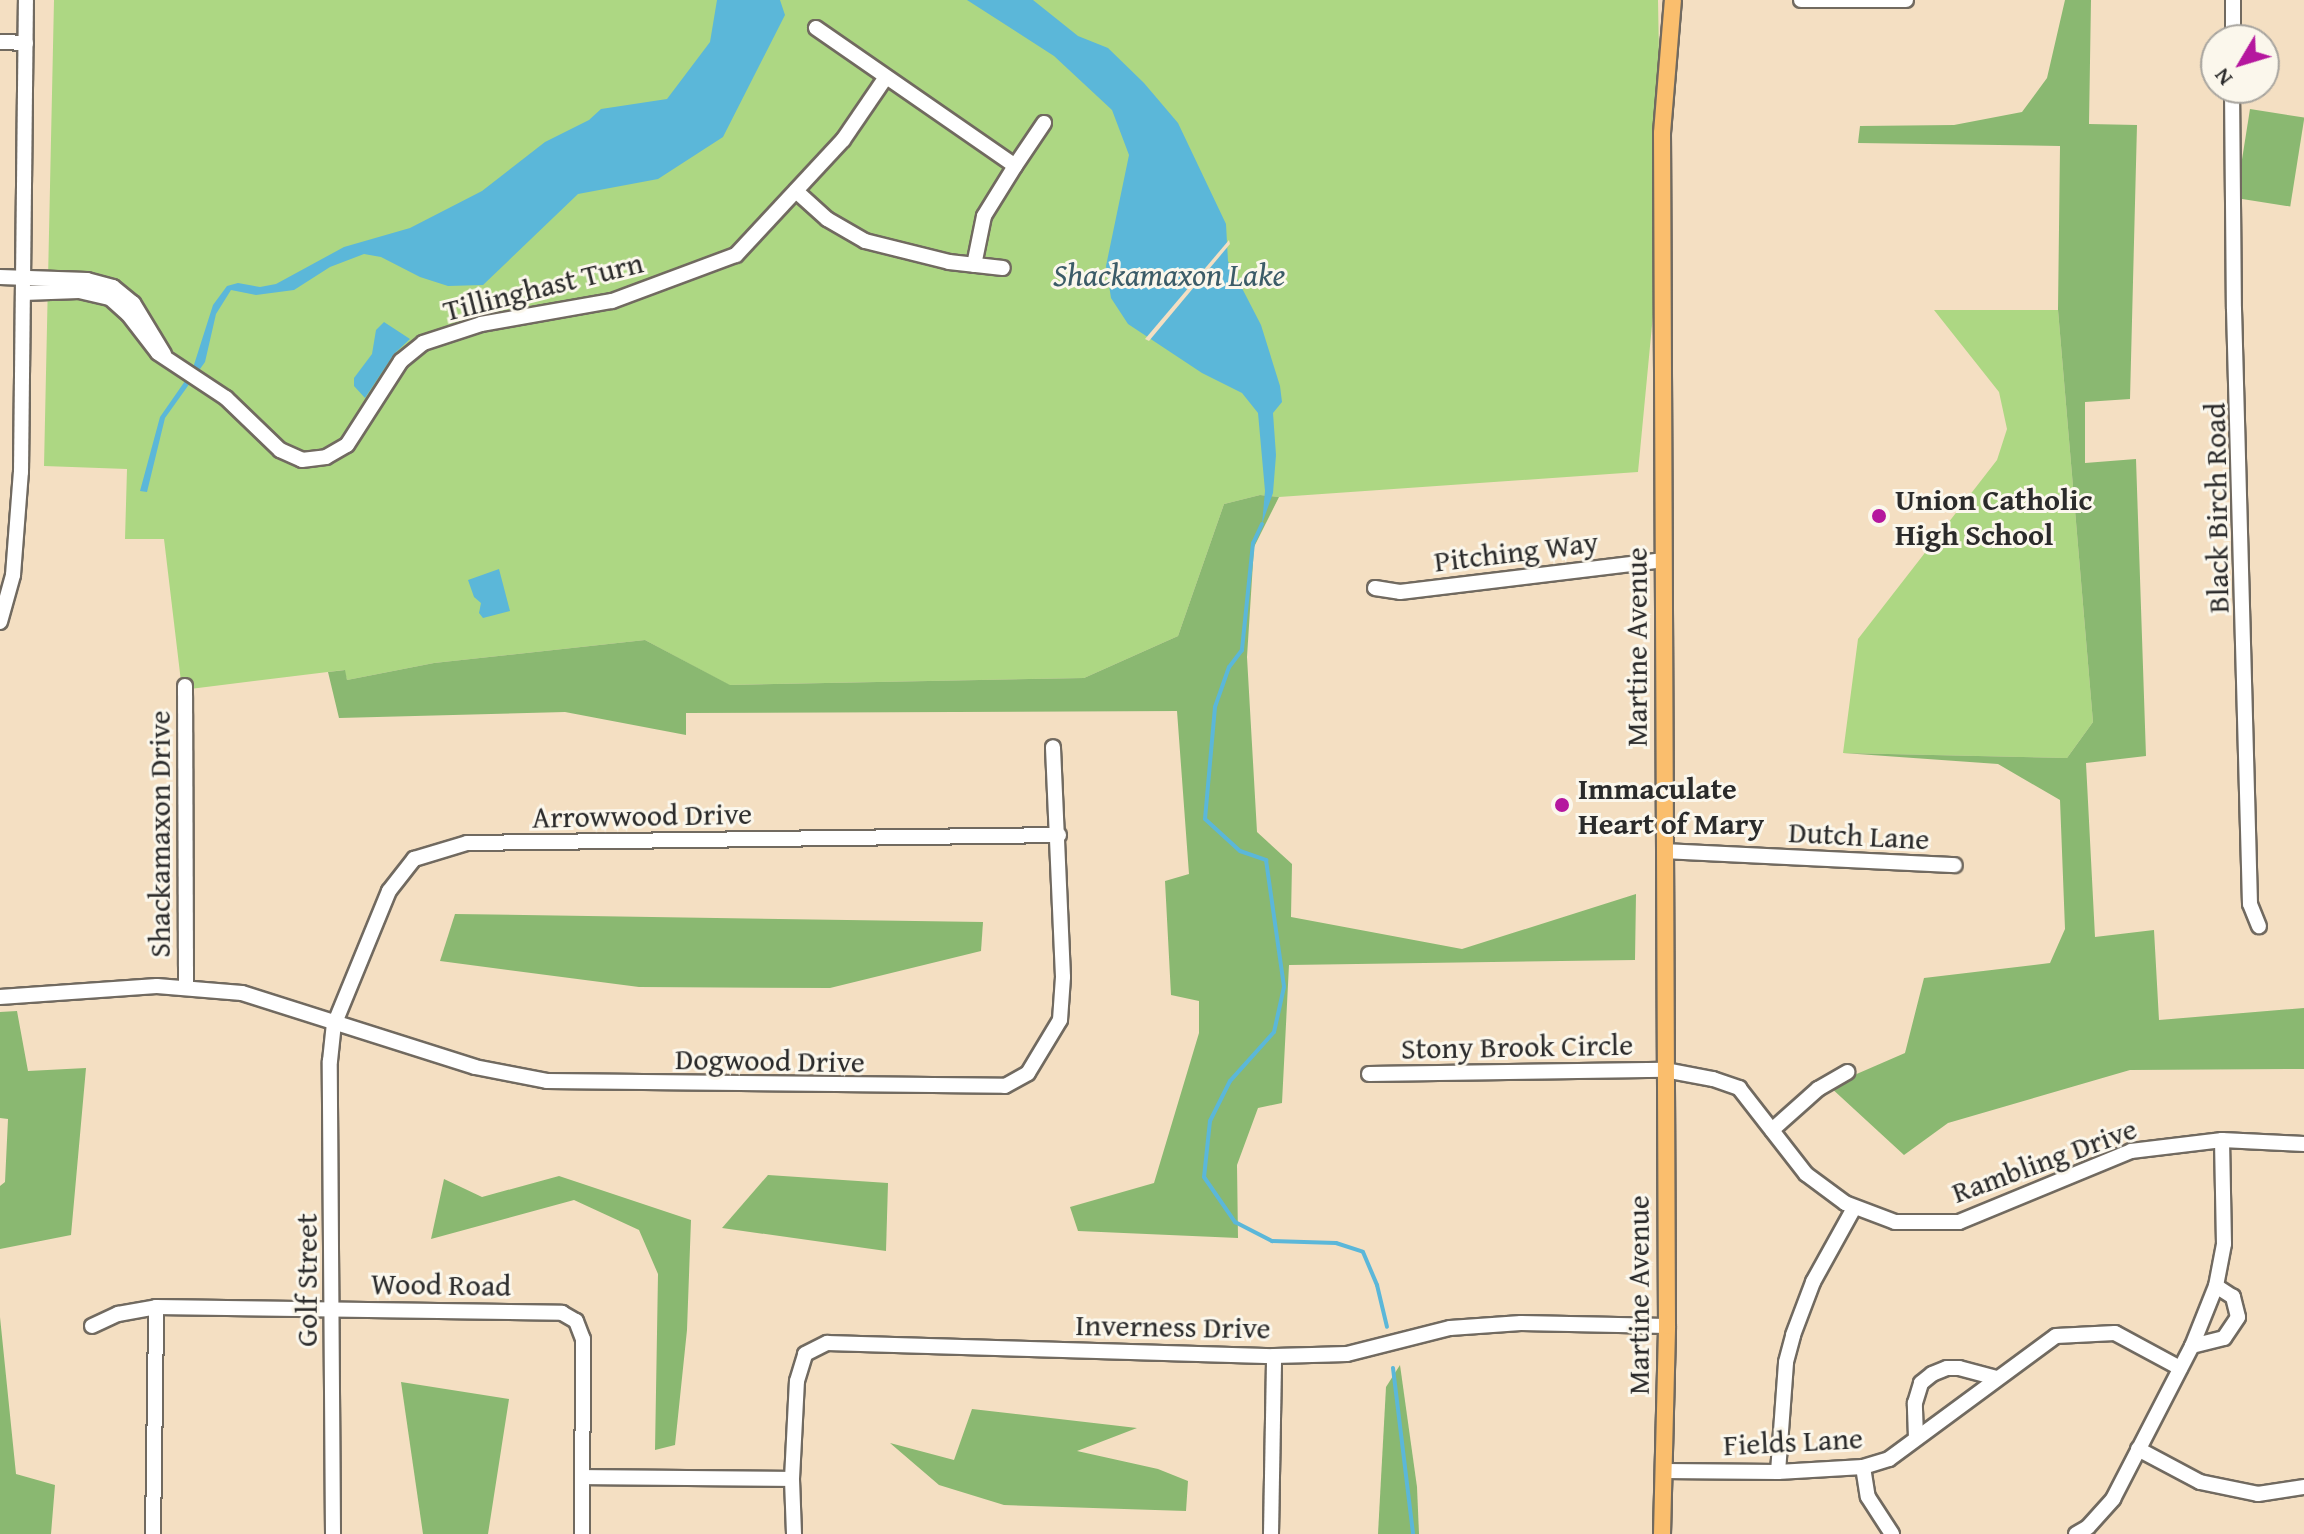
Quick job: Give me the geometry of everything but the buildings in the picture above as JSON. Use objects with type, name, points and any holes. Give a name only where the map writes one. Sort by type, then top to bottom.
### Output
[{"type":"main road","name":"Martine Avenue","points":[[1662,1534],[1667,1326],[1662,133],[1673,0]]},
{"type":"street","points":[[0,622],[13,575],[21,472],[26,0]]},
{"type":"street","points":[[1801,0],[1906,0]]},
{"type":"street","points":[[2233,0],[2233,24]]},
{"type":"street","points":[[816,28],[1015,166]]},
{"type":"street","points":[[0,42],[26,43]]},
{"type":"street","name":"Tillinghast Turn","points":[[0,277],[23,286],[87,280],[113,287],[142,315],[168,361],[226,398],[280,450],[302,460],[326,457],[347,445],[401,361],[423,343],[481,324],[603,304],[727,260],[741,251],[843,140],[886,77]]},
{"type":"street","name":"Black Birch Road","points":[[2232,104],[2234,309],[2250,904],[2259,926]]},
{"type":"street","points":[[974,265],[984,216],[1044,123]]},
{"type":"street","points":[[796,191],[827,219],[865,241],[974,265],[1003,268]]},
{"type":"street","name":"Pitching Way","points":[[1375,588],[1400,592],[1664,560]]},
{"type":"street","name":"Shackamaxon Drive","points":[[0,997],[157,986],[186,987],[185,686]]},
{"type":"street","name":"Dogwood Drive","points":[[186,987],[242,993],[334,1025],[511,1076],[547,1081],[1005,1086],[1028,1073],[1060,1020],[1064,992],[1053,747]]},
{"type":"street","name":"Arrowwood Drive","points":[[334,1025],[389,891],[414,859],[447,847],[467,843],[1059,835]]},
{"type":"street","name":"Dutch Lane","points":[[1665,851],[1955,865]]},
{"type":"street","name":"Golf Street","points":[[333,1534],[330,1061],[334,1025]]},
{"type":"street","name":"Stony Brook Circle","points":[[1369,1074],[1666,1070]]},
{"type":"street","name":"Rambling Drive","points":[[1666,1070],[1739,1088],[1806,1174],[1854,1208],[1895,1222],[1959,1222],[2131,1151],[2222,1140],[2304,1144]]},
{"type":"street","points":[[1772,1130],[1818,1089],[1847,1072]]},
{"type":"street","points":[[2076,1534],[2088,1527],[2113,1499],[2192,1346],[2216,1286],[2224,1244],[2222,1140]]},
{"type":"street","points":[[1778,1472],[1786,1362],[1793,1335],[1813,1282],[1854,1208]]},
{"type":"street","points":[[2192,1346],[2224,1338],[2238,1317],[2233,1297],[2216,1286]]},
{"type":"street","points":[[153,1534],[156,1307]]},
{"type":"street","name":"Wood Road","points":[[92,1326],[118,1314],[156,1307],[562,1313],[576,1321],[583,1339],[582,1534]]},
{"type":"street","name":"Inverness Drive","points":[[794,1534],[792,1479],[800,1364],[805,1354],[827,1343],[1274,1356],[1347,1354],[1450,1328],[1521,1323],[1667,1326]]},
{"type":"street","name":"Fields Lane","points":[[1664,1471],[1778,1472],[1863,1467],[1889,1459],[2056,1336],[2115,1333],[2180,1368]]},
{"type":"street","points":[[1271,1534],[1274,1356]]},
{"type":"street","points":[[1916,1438],[1915,1403],[1921,1383],[1932,1374],[1947,1368],[1959,1368],[1996,1378]]},
{"type":"street","points":[[2138,1449],[2200,1482],[2258,1494],[2304,1487]]},
{"type":"street","points":[[1863,1467],[1868,1497],[1892,1534]]},
{"type":"street","points":[[582,1477],[792,1479]]},
{"type":"green space","points":[[54,0],[1658,0],[1660,110],[1655,294],[1638,472],[1279,497],[1260,495],[1224,504],[1178,636],[1084,678],[729,685],[645,640],[434,663],[347,680],[344,670],[182,690],[164,539],[125,539],[127,469],[44,466]]},
{"type":"green space","points":[[2065,0],[2091,0],[2089,124],[2137,125],[2130,399],[2085,402],[2085,463],[2136,459],[2146,756],[2086,763],[2095,937],[2154,930],[2159,1020],[2304,1008],[2304,1069],[2130,1070],[1948,1123],[1904,1155],[1829,1086],[1905,1053],[1924,978],[2050,963],[2065,929],[2060,800],[1998,764],[1843,753],[2067,758],[2093,722],[2058,310],[2060,146],[1858,143],[1860,126],[1954,125],[2022,112],[2047,78]]},
{"type":"green space","points":[[2250,109],[2304,118],[2290,206],[2236,198]]},
{"type":"green space","points":[[1934,310],[2058,310],[2093,722],[2067,758],[1843,753],[1858,639],[1997,460],[2007,429],[1999,392]]},
{"type":"green space","points":[[1260,495],[1279,497],[1254,547],[1247,657],[1257,832],[1292,864],[1291,917],[1462,949],[1636,894],[1635,960],[1289,965],[1282,1103],[1258,1108],[1237,1165],[1238,1238],[1078,1231],[1070,1207],[1154,1183],[1199,1033],[1199,1001],[1171,995],[1165,881],[1189,874],[1177,711],[686,713],[686,735],[565,712],[339,718],[328,672],[345,670],[347,680],[434,663],[645,640],[730,685],[1084,678],[1178,636],[1224,504]]},
{"type":"green space","points":[[455,914],[983,922],[981,951],[830,988],[639,987],[440,961]]},
{"type":"green space","points":[[17,1011],[28,1071],[86,1068],[71,1235],[0,1249],[0,1186],[5,1182],[8,1119],[0,1118],[0,1012]]},
{"type":"green space","points":[[768,1175],[888,1183],[886,1251],[722,1228]]},
{"type":"green space","points":[[559,1176],[691,1220],[687,1330],[675,1445],[655,1450],[658,1274],[639,1230],[574,1200],[431,1239],[444,1179],[482,1197]]},
{"type":"green space","points":[[0,1317],[16,1474],[55,1485],[51,1534],[0,1534]]},
{"type":"green space","points":[[1400,1365],[1417,1487],[1419,1534],[1378,1534],[1386,1387]]},
{"type":"green space","points":[[401,1382],[509,1399],[488,1534],[423,1534]]},
{"type":"green space","points":[[972,1409],[1137,1428],[1077,1451],[1158,1469],[1188,1481],[1186,1511],[1004,1505],[939,1485],[890,1443],[954,1460]]},
{"type":"water","points":[[717,0],[780,0],[785,15],[723,137],[658,179],[578,194],[483,285],[448,286],[420,277],[381,257],[364,254],[330,267],[294,290],[256,295],[231,290],[216,314],[205,362],[165,418],[147,492],[140,491],[160,417],[192,371],[213,305],[227,286],[238,283],[260,287],[276,284],[344,247],[410,228],[482,191],[545,142],[589,120],[601,109],[667,99],[710,42]]},
{"type":"water","name":"Shackamaxon Lake","points":[[967,0],[1033,0],[1078,36],[1108,48],[1144,83],[1178,123],[1226,224],[1228,261],[1261,325],[1280,386],[1282,402],[1273,413],[1276,455],[1273,493],[1262,524],[1265,491],[1258,413],[1242,393],[1202,373],[1128,324],[1111,298],[1106,266],[1129,155],[1112,110],[1054,56]]},
{"type":"water","points":[[384,322],[410,339],[394,354],[365,398],[354,386],[354,378],[372,354],[376,330]]},
{"type":"water","points":[[499,569],[510,611],[483,618],[479,613],[481,603],[474,597],[468,580]]},
{"type":"pier","points":[[1229,240],[1230,244],[1149,341],[1145,339]]},
{"type":"waterway","points":[[1262,524],[1253,543],[1242,650],[1229,667],[1215,707],[1205,819],[1240,851],[1266,860],[1284,987],[1274,1032],[1230,1081],[1210,1121],[1204,1177],[1235,1222],[1272,1241],[1336,1243],[1363,1252],[1377,1285],[1387,1327]]},
{"type":"waterway","points":[[1393,1368],[1413,1534]]},
{"type":"place","name":"Union Catholic High School","points":[[1879,516]]},
{"type":"place","name":"Immaculate Heart of Mary","points":[[1562,805]]}]
